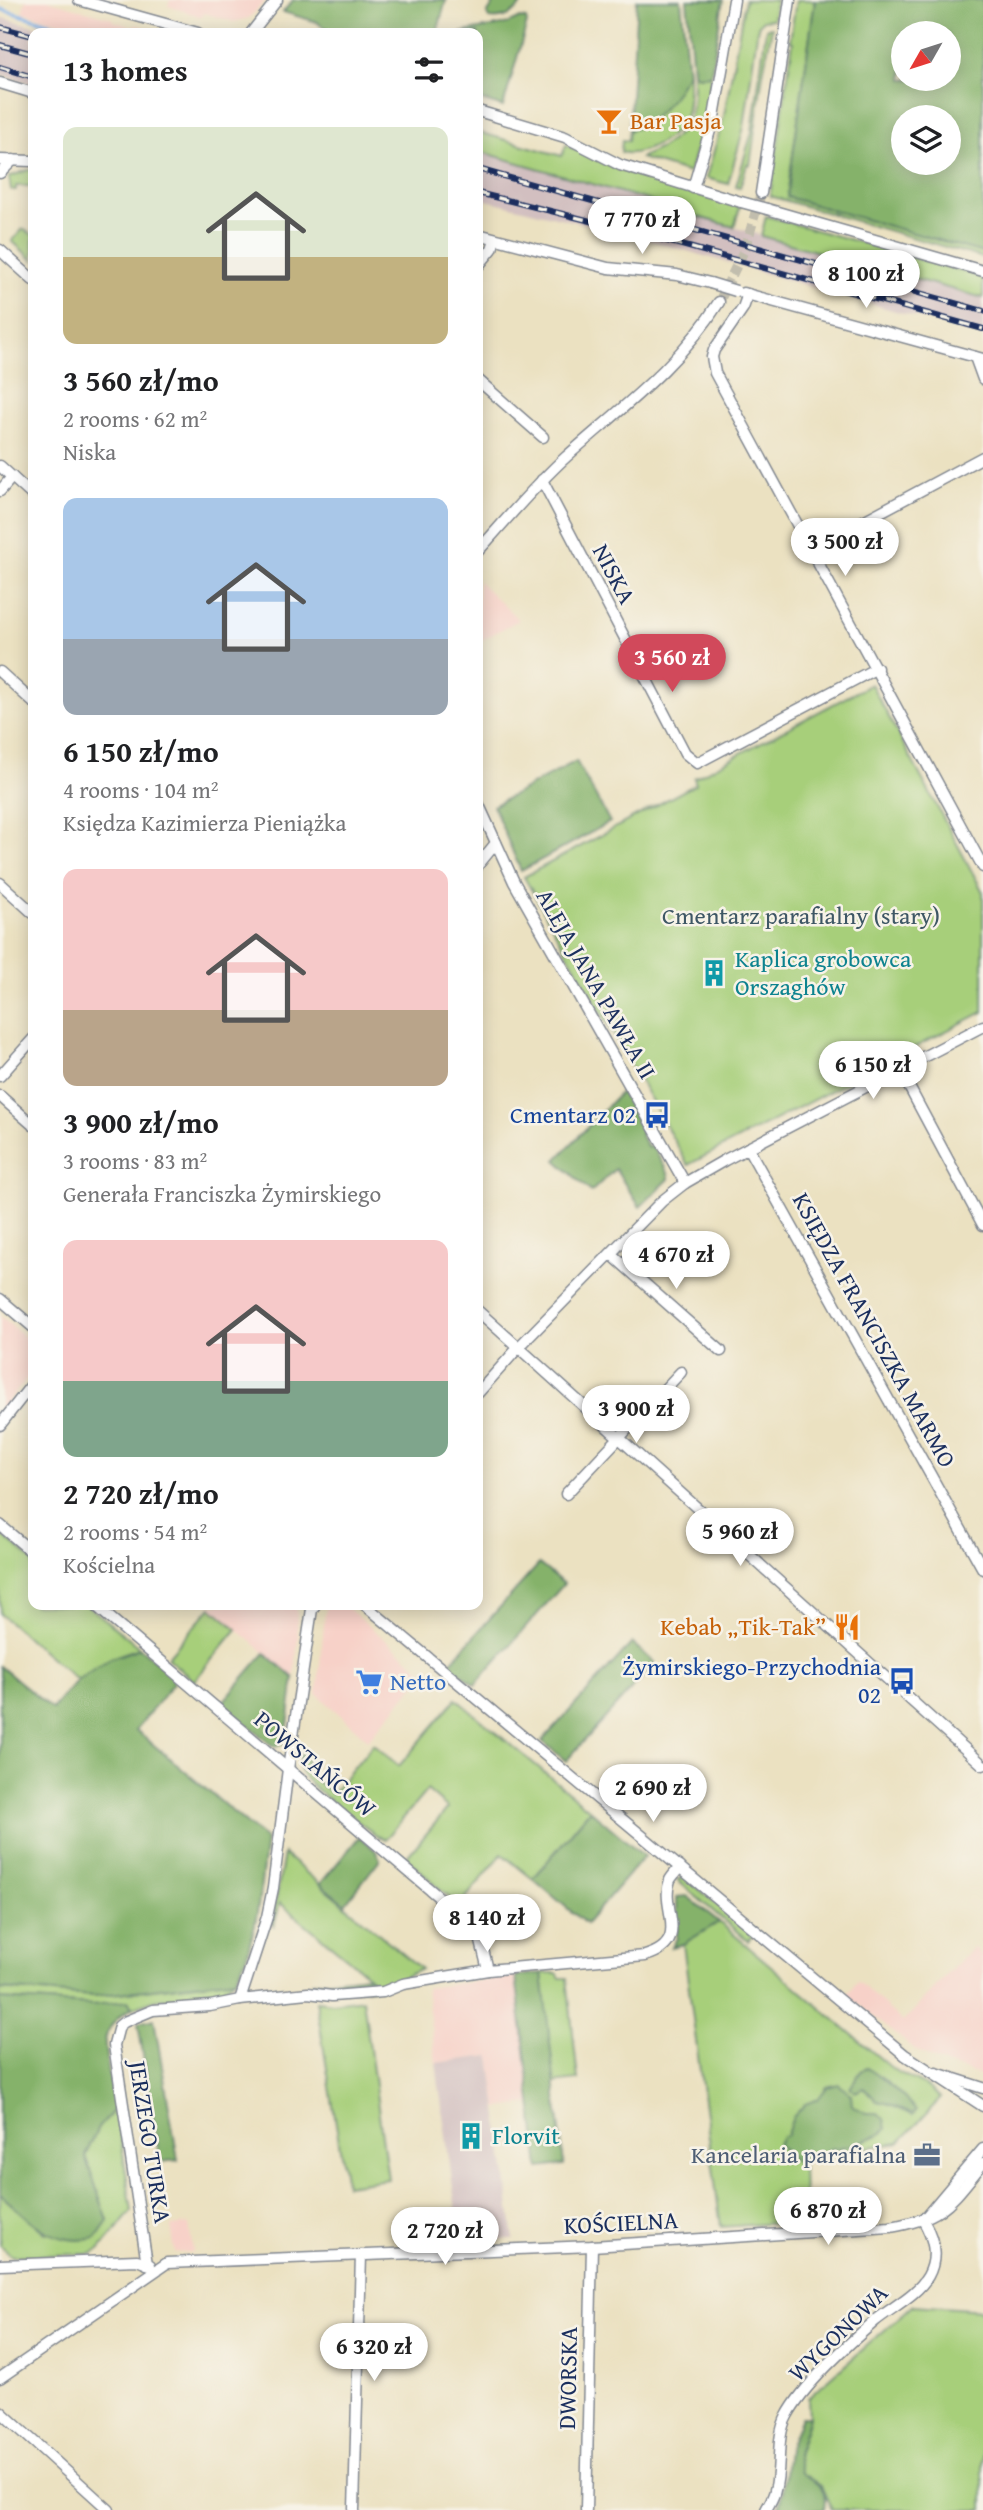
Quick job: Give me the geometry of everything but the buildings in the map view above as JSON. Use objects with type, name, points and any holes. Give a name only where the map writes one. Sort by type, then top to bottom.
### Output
[{"type":"street","points":[[79,0],[180,28]]},
{"type":"street","points":[[255,28],[277,0]]},
{"type":"street","points":[[693,188],[714,117],[734,0]]},
{"type":"street","points":[[761,192],[790,0]]},
{"type":"street","points":[[0,83],[28,91]]},
{"type":"street","points":[[483,112],[565,137],[620,165],[983,271]]},
{"type":"street","points":[[0,160],[28,161]]},
{"type":"street","points":[[0,173],[13,160]]},
{"type":"street","points":[[483,235],[608,268],[677,275],[710,283],[979,358],[983,379]]},
{"type":"street","points":[[483,260],[492,249],[495,239]]},
{"type":"street","points":[[0,250],[28,275]]},
{"type":"street","points":[[742,292],[740,314],[714,350],[712,365],[983,867]]},
{"type":"street","points":[[483,545],[542,480],[650,386],[691,342],[719,302]]},
{"type":"street","points":[[483,384],[543,437]]},
{"type":"street","points":[[811,549],[983,457]]},
{"type":"street","points":[[0,466],[28,491]]},
{"type":"street","points":[[0,491],[12,477]]},
{"type":"street","name":"NISKA","points":[[542,480],[685,753],[696,763],[877,668]]},
{"type":"street","points":[[0,672],[28,697]]},
{"type":"street","name":"ALEJA JANA PAWŁA II","points":[[483,814],[514,882],[685,1183]]},
{"type":"street","points":[[483,859],[496,843]]},
{"type":"street","points":[[0,883],[28,908]]},
{"type":"street","points":[[483,1387],[518,1348],[663,1201],[685,1183],[983,1026]]},
{"type":"street","points":[[0,1076],[28,1045]]},
{"type":"street","points":[[900,1070],[983,1224]]},
{"type":"street","points":[[0,1096],[28,1121]]},
{"type":"street","name":"KSIĘDZA FRANCISZKA MARMO","points":[[748,1148],[983,1569]]},
{"type":"street","points":[[611,1254],[721,1351]]},
{"type":"street","points":[[0,1299],[28,1323]]},
{"type":"street","points":[[483,1316],[983,1765]]},
{"type":"street","points":[[566,1494],[681,1372]]},
{"type":"street","points":[[0,1426],[28,1390]]},
{"type":"street","points":[[0,1525],[28,1549]]},
{"type":"street","name":"POWSTAŃCÓW","points":[[100,1610],[474,1927],[480,1937],[488,1970]]},
{"type":"street","points":[[312,1610],[273,1888],[267,1917],[240,2000],[308,1993],[332,1996],[383,1992],[403,1984],[488,1970],[590,1963],[653,1954],[669,1939],[672,1925],[668,1890],[670,1880],[680,1867]]},
{"type":"street","points":[[371,1610],[922,2068],[983,2106]]},
{"type":"street","name":"JERZEGO TURKA","points":[[151,2267],[114,2045],[119,2026],[131,2017],[153,2010],[210,2006],[240,2000]]},
{"type":"street","points":[[922,2068],[983,2088]]},
{"type":"street","points":[[923,2220],[983,2149]]},
{"type":"street","name":"KOŚCIELNA","points":[[151,2267],[179,2261],[593,2246],[890,2227],[923,2220],[942,2211],[983,2163]]},
{"type":"street","name":"WYGONOWA","points":[[766,2510],[775,2491],[786,2418],[809,2385],[873,2323],[920,2286],[929,2274],[934,2260],[933,2242],[923,2220]]},
{"type":"street","name":"DWORSKA","points":[[586,2510],[593,2246]]},
{"type":"street","points":[[354,2510],[361,2255]]},
{"type":"street","points":[[0,2264],[137,2260],[151,2267],[0,2378]]},
{"type":"street","points":[[0,2411],[108,2510]]},
{"type":"shaded area","points":[[26,0],[47,0],[133,27],[136,25],[147,28],[80,28],[22,12]]},
{"type":"shaded area","points":[[170,0],[266,0],[249,18],[234,22],[204,13],[202,17],[168,6]]},
{"type":"shaded area","points":[[0,17],[41,28],[28,28],[28,82],[0,74]]},
{"type":"shaded area","points":[[483,152],[661,204],[666,208],[983,298],[983,336],[638,237],[483,199]]},
{"type":"shaded area","points":[[483,586],[519,620],[483,639]]},
{"type":"shaded area","points":[[0,1316],[28,1340],[28,1377],[0,1411]]},
{"type":"shaded area","points":[[215,1610],[296,1610],[298,1639],[294,1678]]},
{"type":"shaded area","points":[[325,1610],[350,1610],[425,1673],[368,1740],[317,1694]]},
{"type":"shaded area","points":[[973,1947],[983,1957],[983,2076],[939,2062],[916,2050],[846,1995],[858,1981],[903,2022]]},
{"type":"shaded area","points":[[516,1976],[530,2104],[497,2108],[490,2056],[436,2063],[426,1988]]},
{"type":"shaded area","points":[[490,2056],[514,2239],[460,2240],[436,2063]]},
{"type":"shaded area","points":[[189,2224],[193,2252],[175,2253],[171,2226]]},
{"type":"green space","points":[[293,0],[446,0],[438,28],[324,28],[317,22],[283,12]]},
{"type":"green space","points":[[496,0],[523,0],[509,15],[489,18],[487,14]]},
{"type":"green space","points":[[637,0],[681,0],[688,73],[671,100],[648,124],[629,131]]},
{"type":"green space","points":[[687,0],[723,0],[711,75],[698,76],[693,72]]},
{"type":"green space","points":[[745,0],[776,0],[773,19],[763,20],[758,26],[744,127],[728,184],[706,178],[724,116]]},
{"type":"green space","points":[[796,0],[815,0],[787,197],[983,253],[983,258],[770,196],[793,42],[790,41]]},
{"type":"green space","points":[[815,0],[983,0],[983,253],[787,197]]},
{"type":"green space","points":[[520,18],[526,19],[527,23],[503,107],[483,101],[483,28]]},
{"type":"green space","points":[[772,28],[750,165],[747,165],[740,187],[736,186],[752,132],[766,29]]},
{"type":"green space","points":[[693,72],[698,76],[711,75],[706,115],[689,173],[641,158],[675,137],[687,122],[692,104]]},
{"type":"green space","points":[[688,73],[688,107],[675,132],[648,149],[621,152],[622,140],[628,141],[629,131],[648,121],[663,108]]},
{"type":"green space","points":[[483,133],[562,156],[566,145],[620,170],[740,207],[734,227],[666,208],[661,204],[483,152]]},
{"type":"green space","points":[[28,170],[28,186],[16,186],[16,190],[11,190],[9,177]]},
{"type":"green space","points":[[766,216],[983,277],[983,298],[761,236]]},
{"type":"green space","points":[[23,229],[28,232],[28,255],[12,241]]},
{"type":"green space","name":"Cmentarz parafialny (stary)","points":[[871,684],[983,892],[983,1012],[688,1165],[524,877],[696,784],[694,778]]},
{"type":"green space","points":[[576,761],[610,822],[521,871],[493,806]]},
{"type":"green space","points":[[621,1092],[643,1131],[640,1134],[648,1148],[652,1145],[669,1175],[669,1179],[640,1207],[615,1169],[591,1192],[556,1160]]},
{"type":"green space","points":[[0,1533],[28,1557],[28,1610],[93,1610],[140,1648],[111,1658],[77,1680],[0,1614]]},
{"type":"green space","points":[[539,1564],[564,1584],[475,1685],[449,1664]]},
{"type":"green space","points":[[208,1610],[215,1610],[237,1629],[194,1681],[167,1658]]},
{"type":"green space","points":[[632,1643],[655,1663],[566,1761],[542,1741]]},
{"type":"green space","points":[[140,1648],[173,1676],[173,1683],[136,1730],[266,1840],[254,1929],[244,1963],[236,1979],[94,1996],[0,1989],[0,1666],[52,1709],[77,1680],[111,1658]]},
{"type":"green space","points":[[265,1653],[294,1678],[286,1740],[281,1745],[273,1746],[221,1704]]},
{"type":"green space","points":[[456,1699],[590,1810],[533,1879],[502,1854],[459,1906],[406,1858],[448,1808],[427,1790],[385,1840],[326,1797],[306,1779],[299,1766],[300,1755],[307,1753],[309,1772],[332,1794],[373,1744],[399,1766]]},
{"type":"green space","points":[[590,1810],[644,1856],[586,1924],[533,1879]]},
{"type":"green space","points":[[359,1837],[375,1850],[380,1859],[345,1904],[320,1884]]},
{"type":"green space","points":[[284,1854],[421,1969],[382,1987],[280,1903],[274,1926],[272,1923]]},
{"type":"green space","points":[[687,1879],[753,1935],[748,1941],[677,1880]]},
{"type":"green space","points":[[687,1896],[719,1922],[683,1944],[672,1947],[677,1938],[677,1897]]},
{"type":"green space","points":[[719,1922],[894,2070],[926,2086],[941,2098],[899,2143],[834,2152],[803,2161],[804,2205],[810,2221],[721,2227],[683,1944]]},
{"type":"green space","points":[[542,1973],[557,1973],[560,1978],[567,1978],[578,2080],[554,2083]]},
{"type":"green space","points":[[542,1973],[564,2165],[539,2168],[516,1976]]},
{"type":"green space","points":[[367,1976],[382,1987],[336,1990],[313,1982]]},
{"type":"green space","points":[[236,1979],[208,1995],[171,1997],[132,2008],[128,2001],[93,2005],[0,1999],[0,1989],[94,1996]]},
{"type":"green space","points":[[0,1999],[93,2005],[128,2001],[132,2008],[115,2022],[106,2036],[106,2055],[116,2108],[98,2128],[85,2156],[108,2221],[96,2238],[67,2239],[43,2230],[0,2194]]},
{"type":"green space","points":[[363,1999],[388,2179],[346,2185],[316,2001],[333,2003]]},
{"type":"green space","points":[[154,2019],[178,2160],[160,2162],[138,2023]]},
{"type":"green space","points":[[867,2068],[906,2100],[916,2111],[913,2115],[877,2101],[864,2088],[855,2092],[850,2088],[861,2071]]},
{"type":"green space","points":[[839,2084],[851,2095],[852,2105],[866,2113],[878,2113],[884,2119],[886,2129],[879,2135],[795,2162],[778,2144],[781,2138],[787,2134],[793,2117],[805,2104],[818,2099],[827,2087]]},
{"type":"green space","points":[[116,2108],[132,2211],[99,2250],[91,2254],[12,2256],[0,2246],[0,2194],[45,2233],[108,2221],[85,2156],[98,2128]]},
{"type":"green space","points":[[913,2305],[983,2310],[983,2510],[832,2510],[821,2486],[801,2473],[797,2455],[809,2418],[808,2398]]},
{"type":"green space","points":[[801,2417],[809,2417],[797,2454],[801,2473],[817,2483],[823,2491],[824,2510],[778,2510],[788,2450]]},
{"type":"waterway","points":[[0,9],[66,28]]},
{"type":"tunnel","points":[[719,302],[746,246],[761,193]]},
{"type":"railway","points":[[0,27],[28,35]]},
{"type":"railway","points":[[0,45],[28,53]]},
{"type":"railway","points":[[0,67],[28,75]]},
{"type":"railway","points":[[483,170],[983,311]]},
{"type":"railway","points":[[483,194],[635,232],[983,329]]},
{"type":"place","name":"Bar Pasja","points":[[609,121]]},
{"type":"place","name":"Kaplica grobowca Orszaghów","points":[[714,973]]},
{"type":"place","name":"Cmentarz 02","points":[[657,1115]]},
{"type":"place","name":"Kebab „Tik-Tak”","points":[[847,1627]]},
{"type":"place","name":"Żymirskiego-Przychodnia 02","points":[[902,1681]]},
{"type":"place","name":"Netto","points":[[369,1682]]},
{"type":"place","name":"Florvit","points":[[471,2136]]},
{"type":"place","name":"Kancelaria parafialna","points":[[927,2155]]}]
